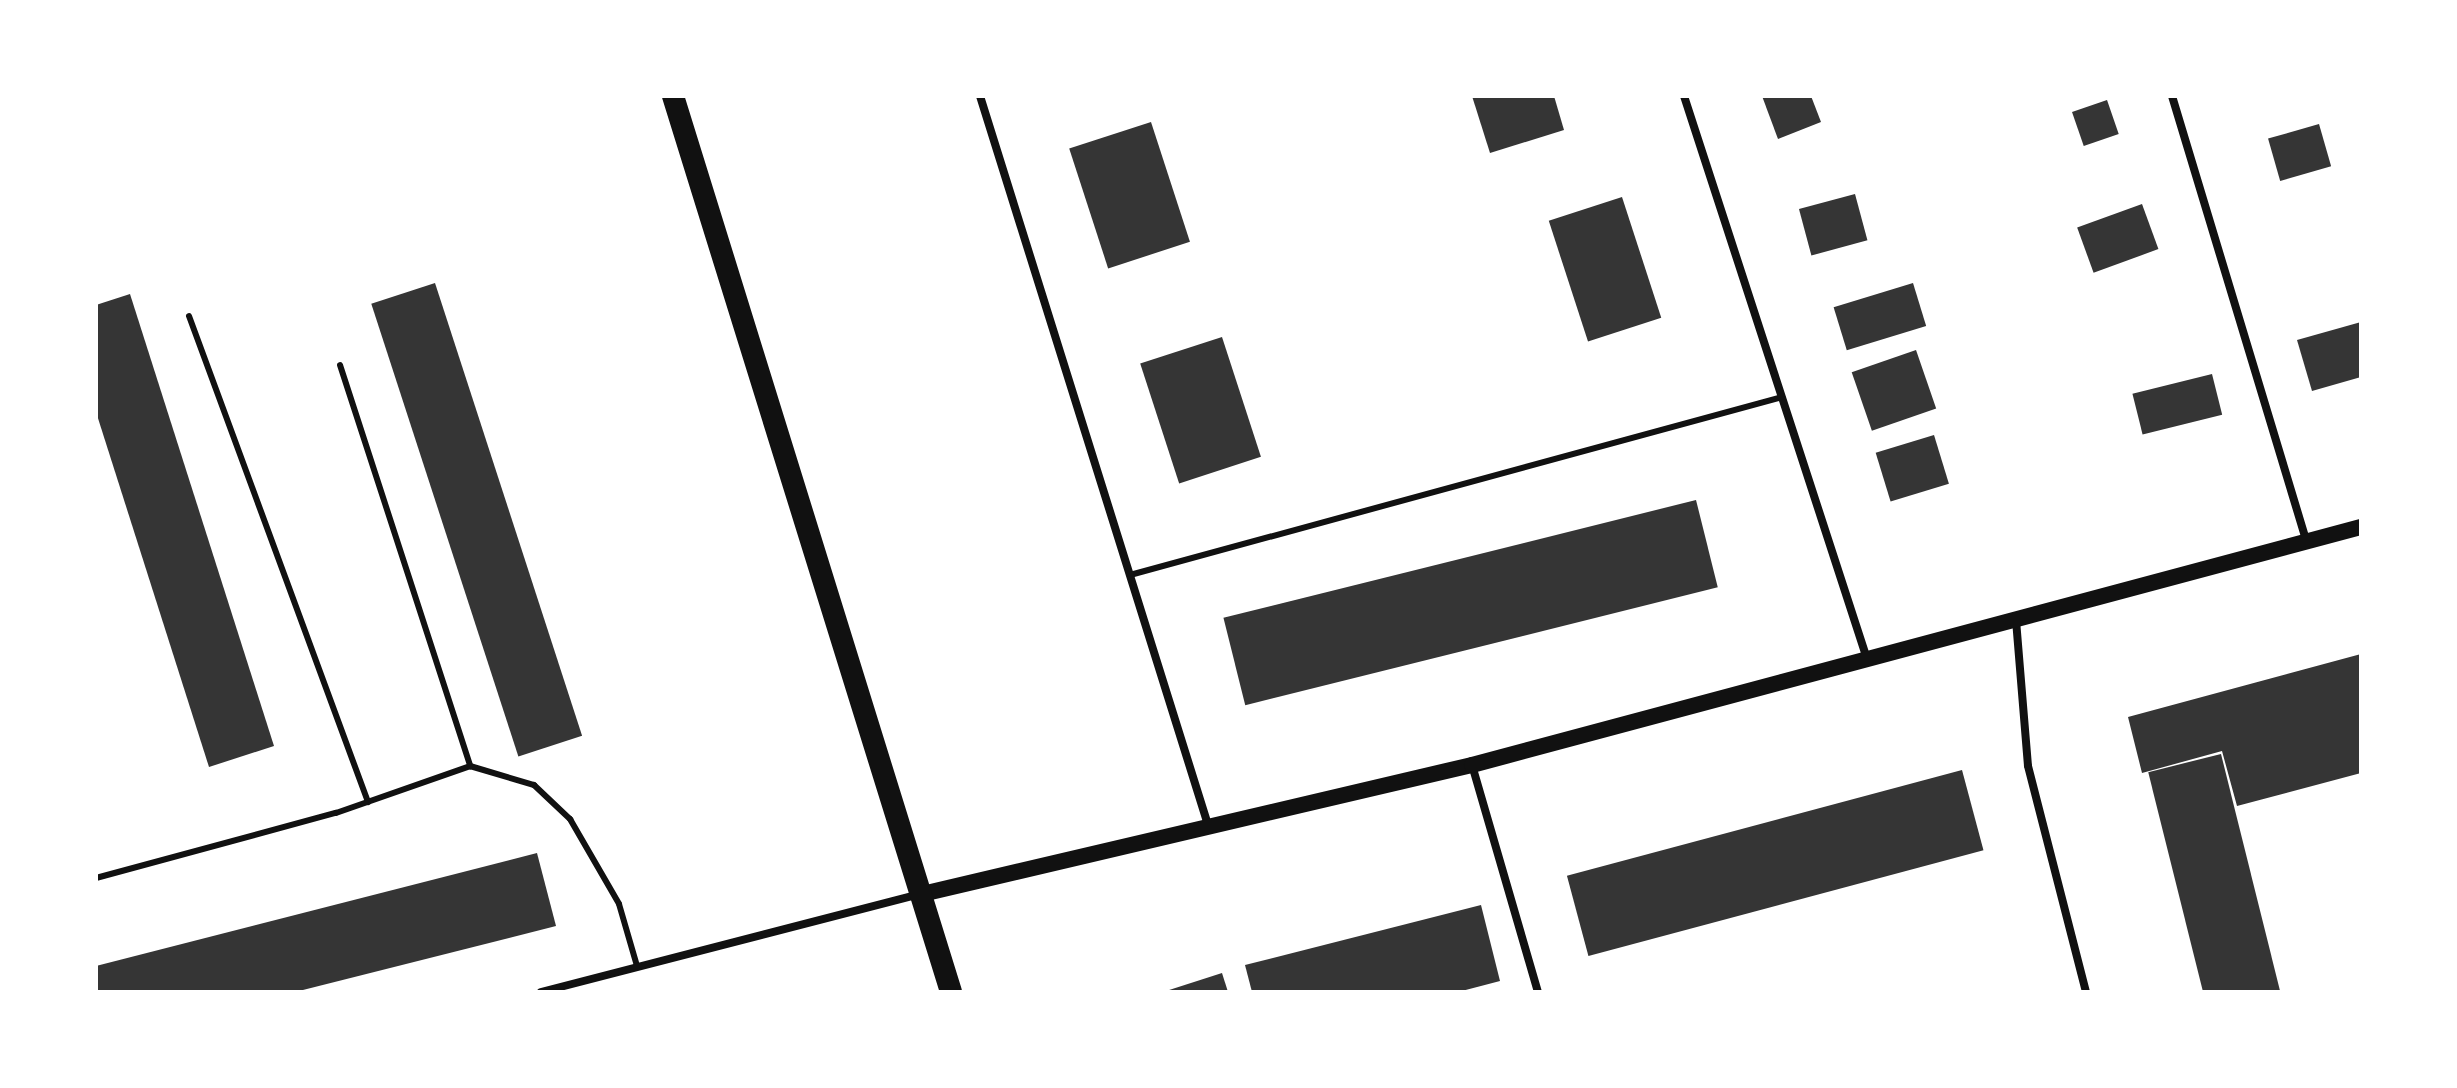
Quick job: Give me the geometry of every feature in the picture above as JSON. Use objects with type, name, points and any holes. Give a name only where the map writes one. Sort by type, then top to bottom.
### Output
[{"type":"highway","points":[[673,96],[918,895],[951,992]]},
{"type":"main road","points":[[918,895],[1472,765],[2361,527]]},
{"type":"street","points":[[980,96],[1209,828]]},
{"type":"street","points":[[1684,96],[1867,659]]},
{"type":"street","points":[[2172,96],[2307,542]]},
{"type":"street","points":[[2016,620],[2028,766],[2086,992]]},
{"type":"street","points":[[1472,765],[1538,992]]},
{"type":"street","points":[[541,992],[918,895]]},
{"type":"lane","points":[[189,316],[368,802]]},
{"type":"lane","points":[[340,365],[470,766]]},
{"type":"lane","points":[[1130,575],[1782,397]]},
{"type":"lane","points":[[96,878],[368,802],[470,766],[534,785],[570,819],[619,904],[637,966]]},
{"type":"building","points":[[1472,96],[1554,96],[1564,130],[1490,153]]},
{"type":"building","points":[[1762,96],[1811,96],[1821,122],[1778,139]]},
{"type":"building","points":[[2107,100],[2119,134],[2084,146],[2072,112]]},
{"type":"building","points":[[1151,122],[1190,242],[1108,268],[1069,149]]},
{"type":"building","points":[[2319,124],[2331,166],[2280,181],[2268,139]]},
{"type":"building","points":[[1855,194],[1867,240],[1811,255],[1799,209]]},
{"type":"building","points":[[1622,197],[1661,318],[1588,342],[1549,221]]},
{"type":"building","points":[[2142,204],[2158,249],[2094,273],[2077,228]]},
{"type":"building","points":[[435,283],[582,736],[518,756],[371,304]]},
{"type":"building","points":[[1913,283],[1926,326],[1847,350],[1834,307]]},
{"type":"building","points":[[130,294],[274,746],[209,767],[96,412],[96,305]]},
{"type":"building","points":[[2361,322],[2361,377],[2312,391],[2297,340]]},
{"type":"building","points":[[1222,337],[1261,457],[1179,483],[1140,364]]},
{"type":"building","points":[[1916,350],[1936,409],[1872,431],[1852,372]]},
{"type":"building","points":[[2212,374],[2222,415],[2143,435],[2132,394]]},
{"type":"building","points":[[1934,435],[1949,484],[1891,502],[1876,453]]},
{"type":"building","points":[[1696,500],[1718,587],[1245,705],[1223,618]]},
{"type":"building","points":[[2361,654],[2361,773],[2237,806],[2222,751],[2142,773],[2128,717]]},
{"type":"building","points":[[2221,754],[2280,992],[2203,992],[2148,772]]},
{"type":"building","points":[[1962,770],[1983,850],[1588,956],[1567,876]]},
{"type":"building","points":[[537,853],[556,926],[295,992],[96,992],[96,966]]},
{"type":"building","points":[[1481,905],[1500,981],[1458,992],[1252,992],[1245,965]]},
{"type":"building","points":[[1222,973],[1228,992],[1166,992],[1166,991]]}]
